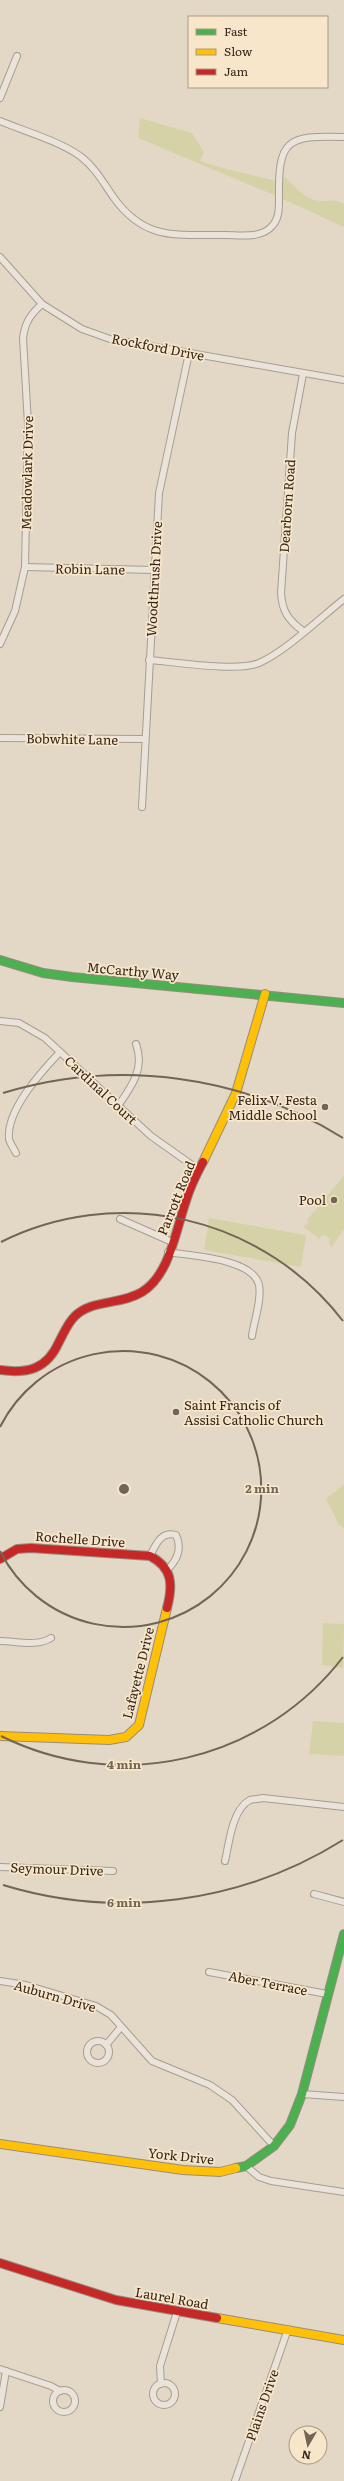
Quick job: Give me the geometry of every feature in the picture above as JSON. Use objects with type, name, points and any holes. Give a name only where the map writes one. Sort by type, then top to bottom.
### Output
[{"type":"street","points":[[0,98],[18,56]]},
{"type":"street","points":[[0,121],[80,156],[92,168],[132,220],[148,230],[165,234],[249,236],[263,233],[274,225],[279,213],[278,171],[280,158],[287,147],[297,139],[310,136],[344,137]]},
{"type":"street","name":"Rockford Drive","points":[[0,257],[42,304],[82,329],[110,339],[344,380]]},
{"type":"street","name":"Meadowlark Drive","points":[[0,644],[15,611],[25,567],[28,424],[23,338],[29,317],[42,304]]},
{"type":"street","name":"Woodthrush Drive","points":[[142,807],[144,740],[159,493],[189,353]]},
{"type":"street","name":"Dearborn Road","points":[[303,374],[292,433],[281,593],[281,605],[285,615],[303,631]]},
{"type":"street","name":"Robin Lane","points":[[25,567],[155,570]]},
{"type":"street","points":[[149,660],[236,666],[258,664],[274,654],[344,599]]},
{"type":"street","name":"Bobwhite Lane","points":[[0,738],[144,740]]},
{"type":"street","name":"McCarthy Way","points":[[0,960],[61,976],[265,994]]},
{"type":"street","points":[[265,994],[344,1003]]},
{"type":"street","name":"Parrott Road","points":[[0,1370],[26,1372],[43,1366],[51,1357],[68,1325],[76,1315],[90,1307],[146,1289],[156,1279],[172,1242],[199,1170],[219,1133],[240,1086],[265,994]]},
{"type":"street","name":"Cardinal Court","points":[[0,1021],[19,1023],[32,1029],[60,1052],[156,1140],[199,1170]]},
{"type":"street","points":[[118,1106],[135,1078],[140,1065],[140,1055],[136,1044]]},
{"type":"street","points":[[16,1153],[9,1140],[10,1128],[15,1114],[25,1094],[60,1052]]},
{"type":"street","points":[[120,1219],[172,1242]]},
{"type":"street","points":[[168,1252],[238,1265],[253,1273],[258,1282],[259,1292],[252,1336]]},
{"type":"street","points":[[150,1556],[162,1536],[169,1533],[176,1535],[179,1542],[178,1552],[168,1569]]},
{"type":"street","name":"Rochelle Drive","points":[[0,1559],[17,1549],[31,1548],[150,1556],[160,1561],[168,1569]]},
{"type":"street","name":"Lafayette Drive","points":[[0,1736],[108,1740],[124,1738],[133,1733],[139,1724],[171,1592],[172,1578],[168,1569]]},
{"type":"street","points":[[0,1640],[36,1643],[44,1642],[50,1638]]},
{"type":"street","points":[[225,1861],[236,1822],[242,1807],[251,1800],[263,1798],[344,1807]]},
{"type":"street","name":"Seymour Drive","points":[[0,1867],[113,1872]]},
{"type":"street","points":[[314,1894],[344,1902]]},
{"type":"street","name":"York Drive","points":[[0,2144],[183,2170],[220,2172],[246,2166],[274,2146],[290,2124],[302,2094],[327,1994],[344,1934]]},
{"type":"street","name":"Aber Terrace","points":[[209,1972],[327,1994]]},
{"type":"street","name":"Auburn Drive","points":[[0,1982],[26,1985],[96,2006],[111,2015],[152,2061],[210,2085],[232,2100],[274,2146]]},
{"type":"street","points":[[106,2045],[121,2027]]},
{"type":"street","points":[[302,2094],[344,2097]]},
{"type":"street","points":[[246,2166],[259,2177],[271,2181],[344,2192]]},
{"type":"street","name":"Laurel Road","points":[[0,2262],[88,2293],[177,2312],[288,2329],[344,2340]]},
{"type":"street","points":[[161,2384],[160,2366],[177,2312]]},
{"type":"street","name":"Plains Drive","points":[[235,2481],[288,2329]]},
{"type":"street","points":[[0,2407],[3,2370],[51,2386],[60,2391]]},
{"type":"shaded area","points":[[140,118],[192,133],[204,152],[200,161],[276,181],[285,177],[302,193],[311,199],[341,202],[344,204],[344,227],[274,195],[138,138]]},
{"type":"shaded area","name":"Pool","points":[[344,1176],[344,1229],[331,1248],[329,1243],[330,1239],[323,1234],[319,1239],[304,1227],[308,1222],[307,1220]]},
{"type":"shaded area","points":[[209,1218],[306,1235],[301,1267],[204,1250]]},
{"type":"shaded area","points":[[344,1484],[344,1528],[339,1525],[326,1499]]},
{"type":"shaded area","points":[[323,1623],[344,1624],[343,1668],[322,1665]]},
{"type":"shaded area","points":[[313,1721],[344,1723],[344,1756],[309,1754]]},
{"type":"traffic: fast","points":[[0,960],[43,973],[72,977],[344,1003]]},
{"type":"traffic: fast","points":[[236,2168],[246,2166],[274,2146],[290,2125],[302,2094],[344,1934]]},
{"type":"traffic: slow","points":[[203,1162],[236,1093],[265,994]]},
{"type":"traffic: slow","points":[[0,1736],[109,1740],[126,1737],[139,1725],[167,1608]]},
{"type":"traffic: slow","points":[[0,2144],[183,2170],[220,2172],[236,2168]]},
{"type":"traffic: slow","points":[[217,2318],[344,2340]]},
{"type":"traffic: jam","points":[[0,1370],[19,1371],[36,1368],[49,1358],[75,1316],[90,1307],[134,1296],[152,1284],[166,1263],[189,1191],[203,1162]]},
{"type":"traffic: jam","points":[[0,1559],[17,1549],[31,1548],[150,1556],[163,1566],[169,1578],[170,1592],[167,1608]]},
{"type":"traffic: jam","points":[[0,2263],[116,2300],[217,2318]]},
{"type":"place","name":"Felix V. Festa Middle School","points":[[325,1107]]},
{"type":"place","name":"Pool","points":[[334,1200]]},
{"type":"place","name":"Saint Francis of Assisi Catholic Church","points":[[176,1412]]}]
